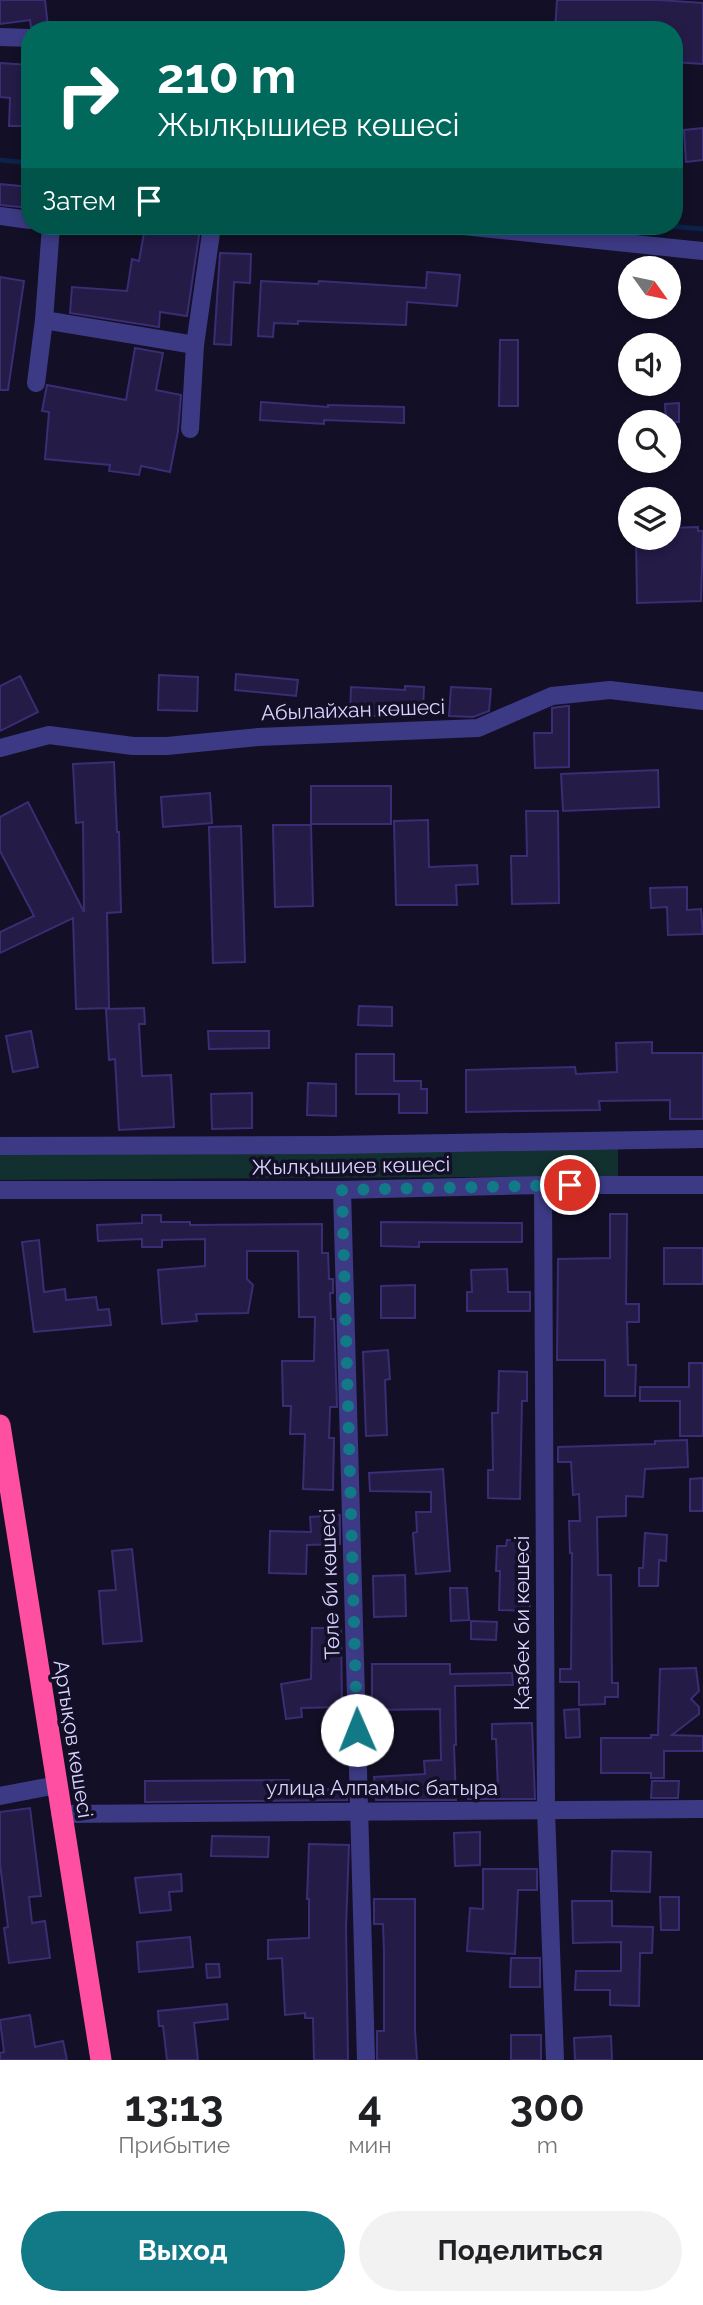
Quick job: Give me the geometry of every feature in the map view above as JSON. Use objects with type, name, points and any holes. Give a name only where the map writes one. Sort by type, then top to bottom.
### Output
[{"type":"highway","name":"Артықов көшесі","points":[[0,1425],[100,2060]]},
{"type":"street","points":[[0,37],[21,38]]},
{"type":"street","points":[[0,216],[21,219]]},
{"type":"street","points":[[36,383],[50,235]]},
{"type":"street","points":[[190,429],[195,345],[211,235]]},
{"type":"street","points":[[549,235],[703,251]]},
{"type":"street","points":[[44,320],[195,345]]},
{"type":"street","name":"Абылайхан көшесі","points":[[0,748],[49,735],[132,746],[167,746],[258,737],[478,728],[552,696],[610,690],[703,701]]},
{"type":"street","name":"Жылқышиев көшесі","points":[[0,1146],[330,1145],[703,1139]]},
{"type":"street","name":"Қазбек би көшесі","points":[[543,1185],[546,1810],[555,2060]]},
{"type":"street","name":"Жылқышиев көшесі","points":[[0,1191],[703,1185]]},
{"type":"street","name":"Төле би көшесі","points":[[342,1190],[366,2060]]},
{"type":"street","points":[[0,1796],[57,1785]]},
{"type":"street","name":"улица Алпамыс батыра","points":[[60,1814],[703,1809]]},
{"type":"green space","points":[[618,1148],[618,1176],[0,1180],[0,1154]]},
{"type":"building","points":[[0,0],[45,0],[47,21],[0,24]]},
{"type":"building","points":[[557,0],[703,3],[703,64],[683,63],[683,21],[556,21]]},
{"type":"building","points":[[0,63],[21,64],[21,126],[9,126],[10,98],[0,97]]},
{"type":"building","points":[[703,128],[703,160],[686,162],[684,130]]},
{"type":"building","points":[[0,184],[21,186],[21,207],[0,205]]},
{"type":"building","points":[[144,235],[199,235],[187,316],[160,312],[159,327],[70,313],[72,287],[127,291],[132,259],[139,261]]},
{"type":"building","points":[[220,253],[251,254],[250,283],[234,282],[231,345],[214,344]]},
{"type":"building","points":[[427,272],[460,275],[457,306],[407,302],[406,325],[298,321],[298,324],[274,323],[273,337],[258,336],[261,281],[318,284],[319,281],[426,288]]},
{"type":"building","points":[[0,277],[24,281],[8,390],[0,390]]},
{"type":"building","points":[[500,340],[518,340],[518,406],[499,406]]},
{"type":"building","points":[[135,348],[163,353],[156,390],[181,395],[178,431],[170,472],[141,466],[139,475],[109,471],[110,465],[45,459],[49,412],[42,411],[47,385],[126,400]]},
{"type":"building","points":[[261,402],[328,407],[404,407],[404,423],[324,420],[324,424],[260,420]]},
{"type":"building","points":[[679,403],[679,410],[665,410],[665,404]]},
{"type":"building","points":[[698,527],[698,531],[703,531],[701,601],[637,603],[636,550],[681,550],[681,528]]},
{"type":"building","points":[[236,674],[298,680],[296,696],[235,690]]},
{"type":"building","points":[[159,675],[198,677],[197,711],[158,710]]},
{"type":"building","points":[[20,676],[38,712],[0,731],[0,686]]},
{"type":"building","points":[[405,686],[424,687],[423,711],[400,710],[400,717],[350,715],[351,687],[405,690]]},
{"type":"building","points":[[451,687],[491,689],[489,711],[473,717],[449,716]]},
{"type":"building","points":[[569,706],[569,767],[535,768],[534,733],[552,733],[552,708]]},
{"type":"building","points":[[114,762],[121,912],[107,913],[109,1008],[76,1009],[73,918],[0,953],[0,932],[34,916],[0,851],[0,817],[28,802],[84,912],[83,822],[76,823],[73,764]]},
{"type":"building","points":[[658,770],[659,807],[563,811],[561,774]]},
{"type":"building","points":[[311,786],[391,786],[391,824],[311,824]]},
{"type":"building","points":[[210,793],[212,823],[163,827],[161,797]]},
{"type":"building","points":[[526,811],[558,811],[559,903],[512,904],[511,856],[527,856]]},
{"type":"building","points":[[428,820],[429,867],[477,865],[478,884],[456,885],[457,905],[396,905],[394,821]]},
{"type":"building","points":[[273,825],[311,825],[313,906],[275,907]]},
{"type":"building","points":[[241,826],[245,962],[213,963],[209,827]]},
{"type":"building","points":[[687,887],[687,910],[701,909],[703,934],[668,935],[667,907],[651,908],[650,888]]},
{"type":"building","points":[[359,1006],[392,1007],[392,1026],[358,1025]]},
{"type":"building","points":[[144,1008],[145,1024],[139,1024],[142,1076],[171,1075],[174,1127],[119,1130],[115,1059],[109,1060],[106,1009]]},
{"type":"building","points":[[31,1031],[38,1067],[13,1072],[6,1036]]},
{"type":"building","points":[[208,1031],[269,1031],[269,1048],[209,1049]]},
{"type":"building","points":[[652,1042],[652,1053],[703,1053],[703,1119],[670,1119],[670,1100],[599,1101],[600,1110],[466,1112],[466,1070],[575,1067],[576,1074],[617,1072],[616,1043]]},
{"type":"building","points":[[356,1054],[394,1054],[394,1081],[421,1081],[421,1089],[427,1089],[427,1113],[399,1113],[399,1094],[356,1094]]},
{"type":"building","points":[[308,1083],[336,1084],[336,1116],[307,1115]]},
{"type":"building","points":[[252,1093],[252,1128],[212,1129],[211,1094]]},
{"type":"building","points":[[610,1214],[627,1214],[626,1304],[639,1304],[639,1322],[627,1322],[628,1365],[636,1365],[635,1396],[605,1396],[605,1360],[557,1360],[558,1259],[610,1258]]},
{"type":"building","points":[[142,1215],[161,1215],[161,1222],[190,1222],[190,1225],[322,1224],[322,1253],[328,1253],[329,1279],[333,1279],[333,1293],[330,1293],[331,1319],[334,1319],[337,1407],[330,1407],[329,1438],[334,1438],[333,1490],[303,1489],[305,1434],[290,1434],[291,1406],[283,1406],[282,1361],[314,1361],[315,1317],[299,1317],[298,1251],[247,1251],[247,1279],[253,1285],[248,1313],[196,1314],[197,1321],[162,1324],[158,1270],[205,1266],[205,1239],[162,1240],[162,1247],[142,1247],[142,1239],[98,1241],[97,1225],[142,1223]]},
{"type":"building","points":[[381,1222],[522,1223],[522,1242],[419,1242],[419,1247],[381,1246]]},
{"type":"building","points":[[39,1240],[44,1292],[65,1289],[66,1300],[96,1297],[98,1310],[109,1309],[111,1325],[34,1332],[22,1242]]},
{"type":"building","points":[[664,1248],[703,1248],[703,1284],[664,1284]]},
{"type":"building","points":[[507,1269],[508,1292],[530,1292],[530,1311],[467,1311],[467,1292],[472,1292],[471,1270]]},
{"type":"building","points":[[415,1285],[415,1318],[381,1318],[381,1286]]},
{"type":"building","points":[[388,1350],[390,1379],[385,1380],[387,1435],[366,1436],[363,1352]]},
{"type":"building","points":[[689,1363],[703,1363],[703,1436],[680,1436],[680,1401],[640,1401],[640,1387],[689,1387]]},
{"type":"building","points":[[499,1371],[527,1372],[527,1401],[522,1401],[520,1499],[488,1498],[488,1470],[493,1470],[492,1413],[498,1413]]},
{"type":"building","points":[[687,1440],[688,1467],[645,1469],[643,1497],[626,1496],[626,1516],[597,1517],[598,1575],[611,1575],[612,1683],[618,1683],[618,1697],[605,1697],[605,1704],[579,1705],[579,1682],[560,1682],[560,1669],[571,1669],[572,1553],[569,1521],[580,1521],[579,1494],[573,1495],[571,1462],[558,1462],[558,1447],[655,1444],[655,1441]]},
{"type":"building","points":[[443,1469],[450,1571],[416,1574],[413,1533],[417,1532],[416,1512],[431,1512],[431,1492],[370,1491],[369,1473]]},
{"type":"building","points":[[703,1478],[703,1511],[690,1511],[690,1479]]},
{"type":"building","points":[[340,1515],[340,1544],[307,1545],[306,1574],[269,1573],[270,1531],[311,1532],[310,1517]]},
{"type":"building","points":[[645,1533],[667,1535],[666,1561],[659,1560],[658,1586],[639,1586]]},
{"type":"building","points":[[507,1540],[521,1540],[521,1546],[530,1547],[530,1611],[499,1610],[500,1571],[496,1571],[497,1546],[506,1546]]},
{"type":"building","points":[[132,1549],[142,1641],[103,1644],[99,1591],[116,1590],[112,1551]]},
{"type":"building","points":[[405,1575],[406,1616],[374,1617],[373,1576]]},
{"type":"building","points":[[450,1588],[467,1588],[469,1620],[451,1621]]},
{"type":"building","points":[[471,1621],[497,1622],[496,1640],[471,1639]]},
{"type":"building","points":[[312,1628],[341,1628],[342,1707],[301,1708],[302,1717],[286,1719],[281,1684],[311,1679]]},
{"type":"building","points":[[372,1664],[450,1664],[450,1674],[512,1673],[513,1685],[455,1686],[456,1800],[376,1800],[374,1777],[425,1774],[424,1761],[441,1760],[440,1709],[372,1710]]},
{"type":"building","points":[[696,1668],[699,1691],[691,1699],[699,1707],[699,1714],[672,1735],[703,1736],[703,1751],[664,1751],[664,1778],[651,1778],[651,1773],[601,1773],[601,1738],[651,1738],[651,1735],[658,1735],[660,1669]]},
{"type":"building","points":[[579,1709],[580,1737],[566,1738],[564,1710]]},
{"type":"building","points":[[532,1723],[535,1799],[468,1799],[468,1791],[498,1789],[496,1739],[492,1739],[492,1724]]},
{"type":"building","points":[[289,1780],[290,1790],[347,1789],[347,1800],[145,1802],[145,1781]]},
{"type":"building","points":[[652,1781],[679,1781],[678,1798],[651,1798]]},
{"type":"building","points":[[30,1808],[41,1896],[29,1897],[32,1923],[45,1921],[50,1958],[9,1963],[4,1928],[8,1927],[0,1864],[0,1812]]},
{"type":"building","points":[[480,1832],[480,1865],[455,1866],[454,1833]]},
{"type":"building","points":[[212,1836],[269,1837],[268,1857],[211,1856]]},
{"type":"building","points":[[309,1844],[349,1845],[346,1927],[348,2060],[314,2060],[313,2018],[305,2018],[305,2013],[285,2015],[282,1958],[268,1959],[268,1940],[309,1938]]},
{"type":"building","points":[[612,1851],[651,1852],[650,1892],[611,1891]]},
{"type":"building","points":[[483,1869],[537,1869],[537,1890],[518,1890],[515,1954],[467,1951],[470,1908],[483,1909]]},
{"type":"building","points":[[181,1874],[182,1891],[169,1892],[171,1910],[140,1913],[135,1878]]},
{"type":"building","points":[[660,1897],[679,1897],[679,1930],[661,1930]]},
{"type":"building","points":[[374,1899],[415,1899],[417,2060],[377,2060],[377,2031],[384,2031],[384,1952],[383,1924],[374,1924]]},
{"type":"building","points":[[572,1901],[612,1901],[612,1926],[653,1927],[652,1953],[640,1953],[639,2006],[610,2005],[610,1990],[575,1990],[576,1971],[621,1971],[621,1942],[573,1943]]},
{"type":"building","points":[[190,1937],[193,1967],[139,1972],[137,1942]]},
{"type":"building","points":[[511,1958],[540,1958],[540,1987],[510,1987]]},
{"type":"building","points":[[206,1964],[219,1964],[220,1977],[207,1978]]},
{"type":"building","points":[[227,2004],[228,2019],[194,2023],[198,2060],[167,2060],[163,2026],[159,2026],[158,2011]]},
{"type":"building","points":[[30,2015],[35,2047],[63,2041],[67,2060],[0,2060],[0,2053],[4,2052],[0,2020]]},
{"type":"building","points":[[511,2035],[541,2035],[541,2060],[511,2060]]},
{"type":"building","points":[[611,2036],[612,2060],[575,2060],[574,2038]]},
{"type":"waterway","points":[[0,160],[21,162]]},
{"type":"waterway","points":[[683,227],[703,229]]},
{"type":"route","points":[[357,1730],[342,1190],[570,1185]]}]
